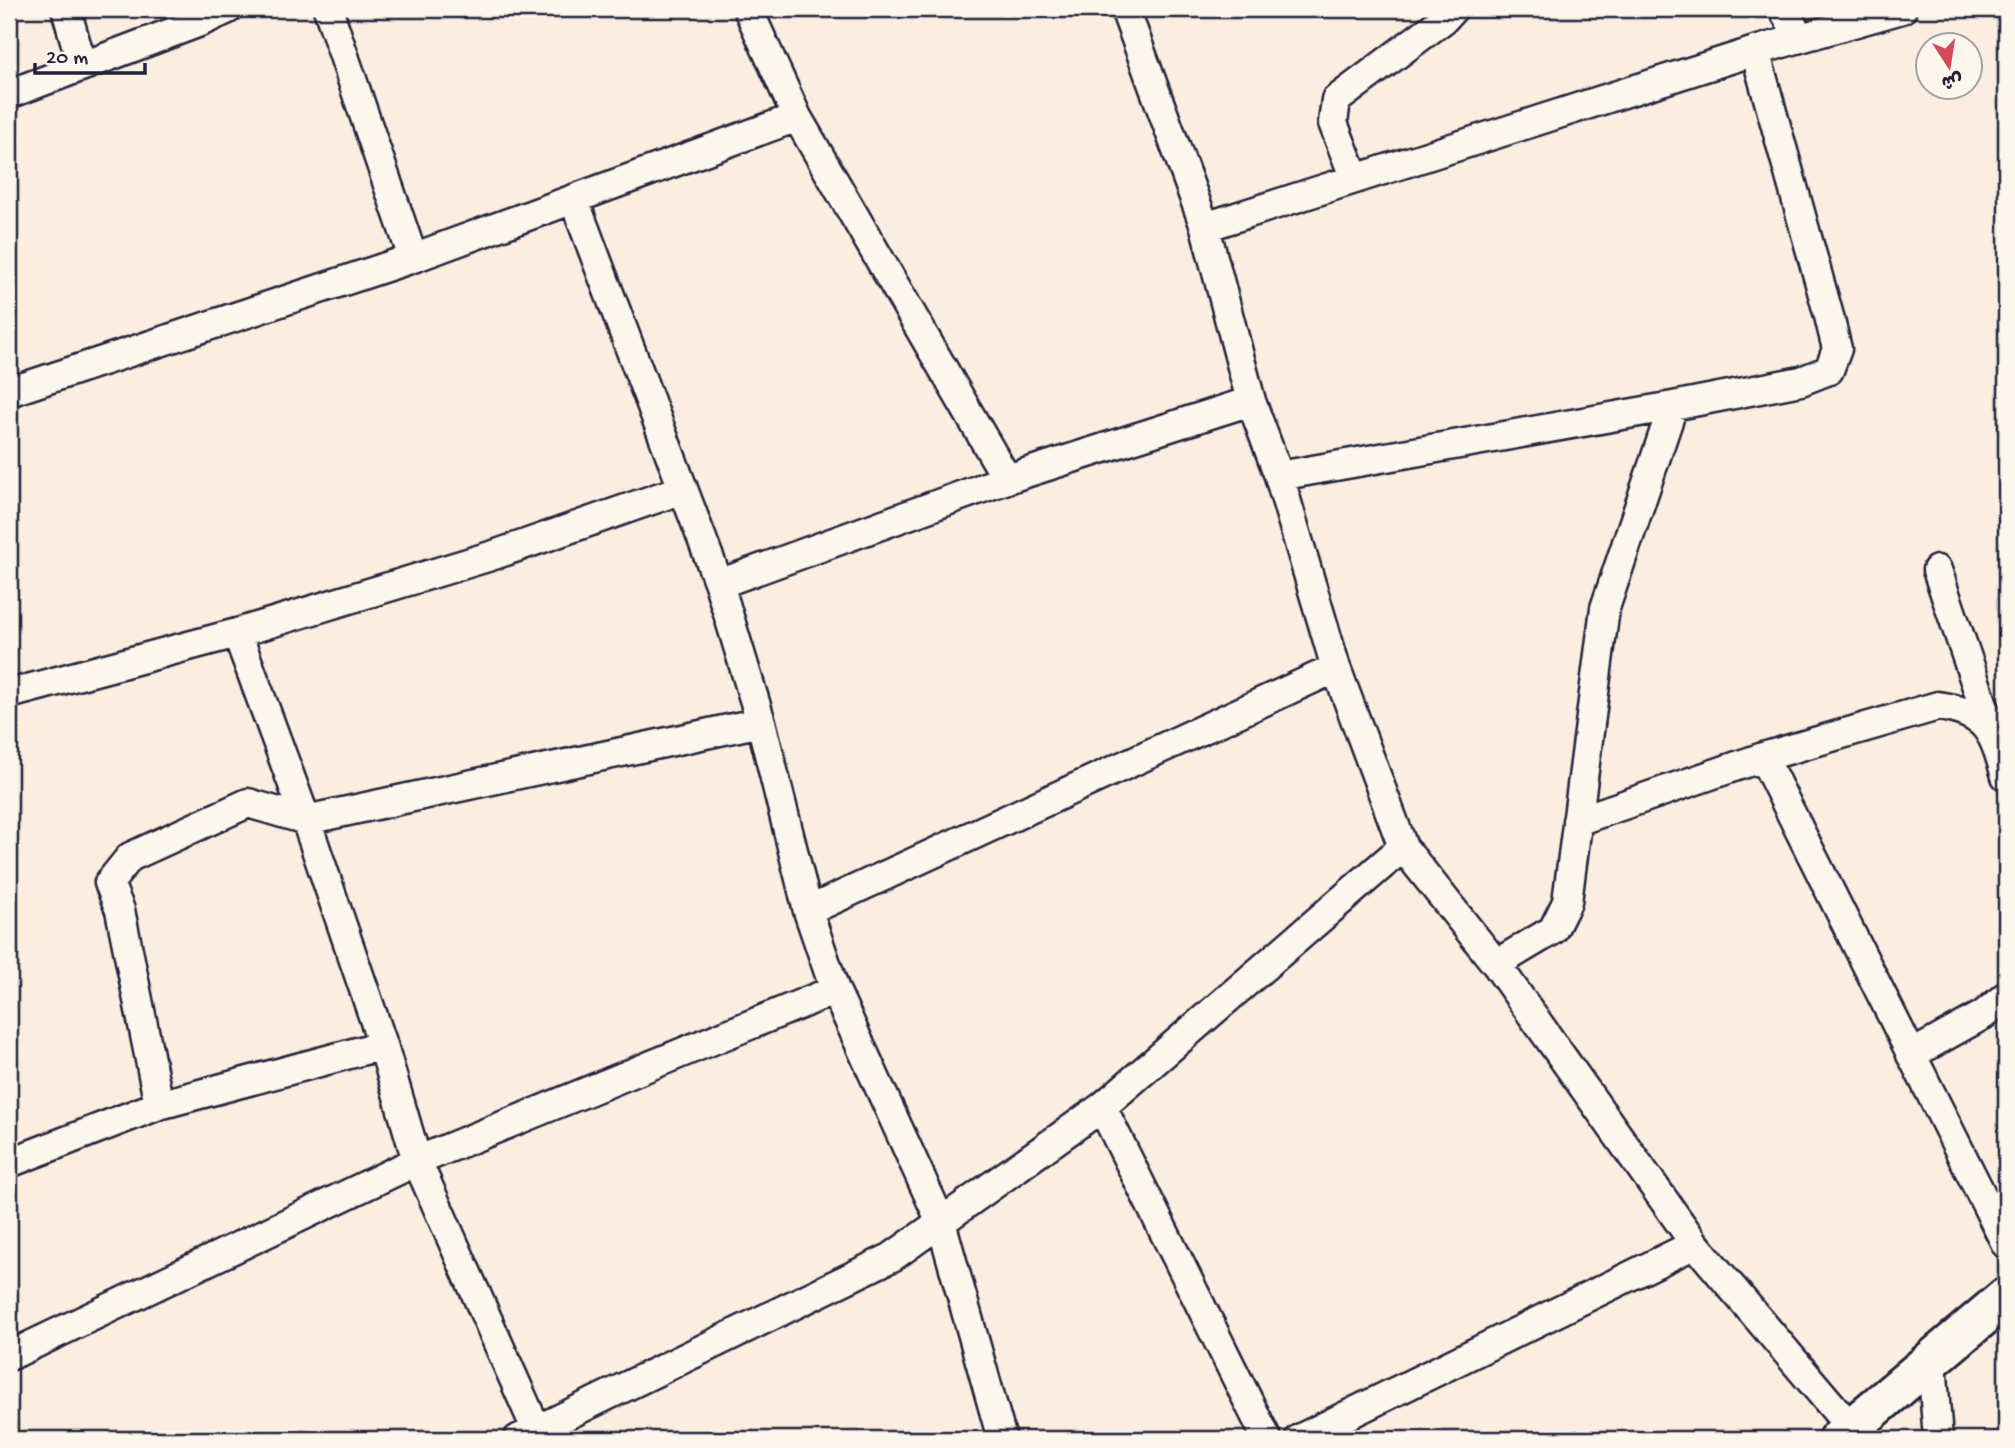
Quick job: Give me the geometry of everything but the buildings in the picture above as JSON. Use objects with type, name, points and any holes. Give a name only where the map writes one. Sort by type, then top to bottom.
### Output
[{"type":"street","points":[[66,9],[82,65]]},
{"type":"street","points":[[9,94],[228,9]]},
{"type":"street","points":[[328,9],[413,258]]},
{"type":"street","points":[[748,9],[797,117],[1007,479]]},
{"type":"street","points":[[1125,9],[1205,227],[1251,401],[1279,476],[1336,668],[1404,847],[1496,964],[1695,1244],[1844,1433],[1932,1362],[2006,1297]]},
{"type":"street","points":[[1355,179],[1333,123],[1336,100],[1444,19],[1452,9]]},
{"type":"street","points":[[1783,9],[1800,38]]},
{"type":"street","points":[[1205,227],[1755,51],[1893,10]]},
{"type":"street","points":[[1279,476],[1673,406],[1801,381],[1829,370],[1837,349],[1755,51]]},
{"type":"street","points":[[9,392],[413,258],[797,117]]},
{"type":"street","points":[[574,200],[719,584],[761,722],[808,911],[835,990],[941,1222],[1002,1439]]},
{"type":"street","points":[[719,584],[1007,479],[1251,401]]},
{"type":"street","points":[[1496,964],[1553,930],[1567,902],[1605,608],[1673,406]]},
{"type":"street","points":[[9,694],[237,633],[494,555],[683,489]]},
{"type":"street","points":[[1937,570],[2000,736],[2006,776]]},
{"type":"street","points":[[237,633],[306,820],[383,1045],[417,1161],[528,1435],[892,1257],[1102,1107],[1404,847]]},
{"type":"street","points":[[808,911],[1336,668]]},
{"type":"street","points":[[1577,821],[1763,757],[1938,706],[1963,709],[2000,736]]},
{"type":"street","points":[[159,1105],[120,910],[109,883],[130,857],[248,803],[306,820],[761,722]]},
{"type":"street","points":[[1763,757],[2006,1244]]},
{"type":"street","points":[[9,1356],[417,1161],[835,990]]},
{"type":"street","points":[[1910,1055],[1983,1015],[2006,996]]},
{"type":"street","points":[[9,1163],[159,1105],[383,1045]]},
{"type":"street","points":[[1102,1107],[1266,1439]]},
{"type":"street","points":[[1299,1439],[1695,1244]]},
{"type":"street","points":[[1932,1362],[1938,1439]]}]
